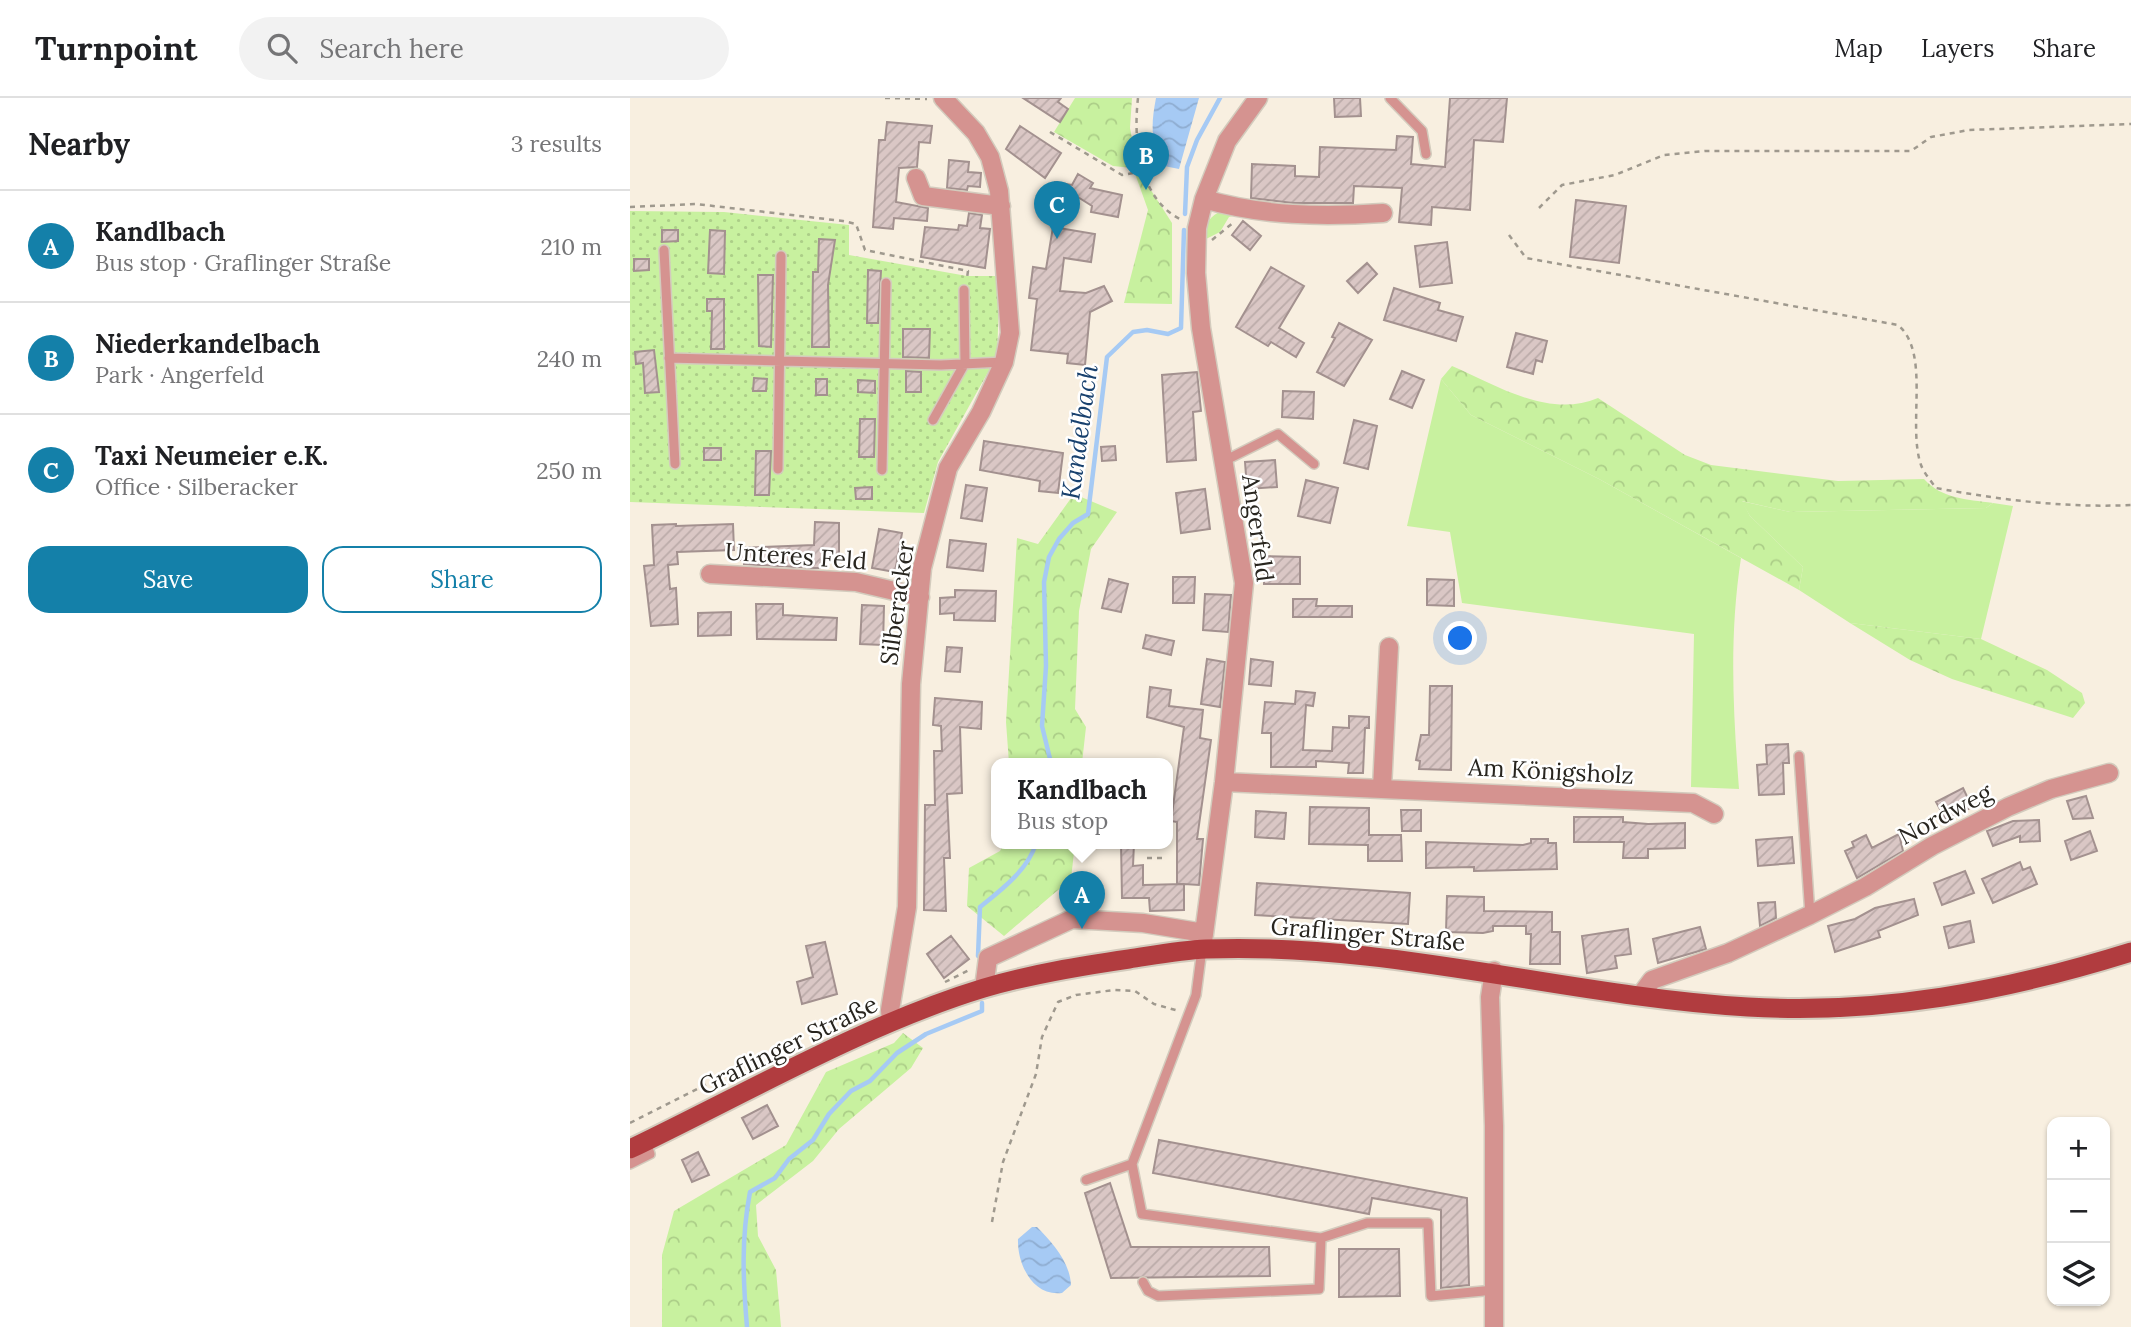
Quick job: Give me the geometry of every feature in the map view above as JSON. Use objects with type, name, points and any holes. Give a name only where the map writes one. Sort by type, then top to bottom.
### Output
[{"type":"main road","name":"Graflinger Straße","points":[[638,1145],[891,1022],[985,988],[1203,941],[1355,952],[1494,971],[1640,996],[1747,1007],[1844,1008],[1890,1004],[2024,984],[2131,952]]},
{"type":"street","name":"Silberacker","points":[[891,1022],[890,1010],[907,907],[911,684],[922,568],[948,468],[981,412],[1004,362],[1010,333],[1000,206],[990,157],[976,133],[943,98]]},
{"type":"street","name":"Angerfeld","points":[[1203,941],[1224,782],[1244,583],[1201,328],[1197,228],[1204,199],[1227,142],[1258,98]]},
{"type":"street","points":[[916,178],[923,196],[1000,206]]},
{"type":"street","points":[[1204,199],[1241,209],[1354,216],[1383,213]]},
{"type":"street","name":"Unteres Feld","points":[[710,574],[856,582],[920,597]]},
{"type":"street","points":[[1382,788],[1389,647]]},
{"type":"street","name":"Nordweg","points":[[1640,996],[1652,980],[1728,953],[1810,915],[1865,887],[1932,846],[2008,807],[2051,789],[2109,773]]},
{"type":"street","name":"Am Königsholz","points":[[1224,782],[1693,803],[1714,814]]},
{"type":"street","points":[[985,988],[988,958],[1072,919],[1143,923],[1203,941]]},
{"type":"street","points":[[1494,971],[1490,998],[1494,1126],[1494,1327]]},
{"type":"lane","points":[[1390,98],[1422,131],[1426,154]]},
{"type":"lane","points":[[664,250],[675,464]]},
{"type":"lane","points":[[778,469],[781,256]]},
{"type":"lane","points":[[882,470],[887,283]]},
{"type":"lane","points":[[933,421],[965,363],[964,290]]},
{"type":"lane","points":[[669,358],[884,363],[1004,362]]},
{"type":"lane","points":[[1224,461],[1278,434],[1314,464]]},
{"type":"lane","points":[[1799,756],[1810,915]]},
{"type":"lane","points":[[1203,941],[1196,995],[1132,1164],[1142,1214],[1321,1238],[1367,1223],[1428,1223],[1431,1296],[1494,1290]]},
{"type":"lane","points":[[630,1164],[650,1154],[638,1145]]},
{"type":"lane","points":[[1086,1180],[1132,1164]]},
{"type":"lane","points":[[1143,1282],[1147,1291],[1158,1296],[1319,1289],[1321,1238]]},
{"type":"path","points":[[885,98],[928,98]]},
{"type":"path","points":[[1138,98],[1140,159],[1153,199],[1169,215],[1197,228]]},
{"type":"path","points":[[1539,208],[1562,185],[1615,176],[1664,155],[1705,151],[1911,151],[1931,137],[1969,130],[2131,124]]},
{"type":"path","points":[[1050,132],[1122,175],[1144,171]]},
{"type":"path","points":[[630,208],[696,204],[770,211],[856,224],[865,250],[968,271],[964,290]]},
{"type":"path","points":[[1197,248],[1231,225],[1241,209]]},
{"type":"path","points":[[1509,235],[1526,258],[1898,325],[1909,334],[1913,350],[1917,442],[1922,466],[1936,488],[2004,500],[2092,506],[2131,505]]},
{"type":"path","points":[[1147,858],[1167,858]]},
{"type":"path","points":[[992,1222],[1003,1162],[1036,1074],[1042,1037],[1058,1002],[1076,995],[1114,990],[1135,992],[1154,1004],[1188,1015]]},
{"type":"green space","points":[[1075,98],[1132,98],[1130,128],[1138,170],[1172,223],[1172,304],[1124,303],[1148,210],[1133,168],[1113,166],[1054,132]]},
{"type":"green space","points":[[630,211],[724,212],[849,225],[849,255],[967,276],[1000,276],[997,356],[938,462],[924,513],[630,502]]},
{"type":"green space","points":[[1221,211],[1237,215],[1229,217],[1220,232],[1204,240],[1208,223]]},
{"type":"green space","points":[[1452,366],[1505,390],[1542,402],[1561,405],[1598,398],[1685,455],[1711,465],[1838,481],[1924,479],[1947,494],[1993,503],[1986,508],[1790,512],[1742,501],[1750,516],[1803,567],[1799,590],[1599,479],[1471,415],[1441,379]]},
{"type":"green space","points":[[1441,379],[1471,415],[1599,479],[1741,558],[1733,673],[1739,789],[1691,787],[1694,634],[1462,603],[1450,532],[1407,526]]},
{"type":"green space","points":[[1074,494],[1117,512],[1091,549],[1079,611],[1075,709],[1086,727],[1083,758],[1009,758],[1006,722],[1017,538],[1038,544]]},
{"type":"green space","points":[[1741,501],[1790,512],[1986,508],[1993,503],[2013,506],[1981,639],[1850,623],[1799,590],[1803,567],[1750,516]]},
{"type":"green space","points":[[1850,623],[1981,639],[2047,670],[2082,693],[2085,703],[2073,718],[1952,679],[1910,660]]},
{"type":"green space","points":[[1074,849],[1071,879],[1004,936],[967,906],[969,868],[1000,851]]},
{"type":"green space","points":[[903,1033],[923,1048],[911,1068],[839,1129],[813,1161],[756,1205],[758,1236],[776,1270],[781,1327],[662,1327],[662,1255],[674,1211],[786,1145],[826,1072],[894,1043]]},
{"type":"water","points":[[1156,98],[1199,98],[1179,169],[1164,166],[1156,149],[1153,116]]},
{"type":"water","points":[[1032,1227],[1037,1227],[1048,1239],[1067,1268],[1071,1285],[1062,1293],[1043,1290],[1035,1284],[1024,1268],[1018,1239]]},
{"type":"building","points":[[1023,98],[1061,98],[1058,102],[1068,109],[1060,122]]},
{"type":"building","points":[[1334,98],[1360,98],[1361,116],[1335,117]]},
{"type":"building","points":[[1450,98],[1507,98],[1503,142],[1474,140],[1470,210],[1432,207],[1431,225],[1399,222],[1402,188],[1354,186],[1353,203],[1293,203],[1251,198],[1252,164],[1295,166],[1295,176],[1319,177],[1320,147],[1396,150],[1397,136],[1413,137],[1411,164],[1445,167]]},
{"type":"building","points":[[887,122],[932,126],[930,143],[919,142],[917,167],[899,168],[896,202],[928,208],[927,221],[894,218],[893,229],[873,227],[879,140],[885,140]]},
{"type":"building","points":[[1020,126],[1061,153],[1045,178],[1006,149]]},
{"type":"building","points":[[949,160],[969,162],[968,172],[981,173],[980,187],[968,186],[967,190],[947,188]]},
{"type":"building","points":[[1078,174],[1093,183],[1090,188],[1122,195],[1118,217],[1091,212],[1092,206],[1054,182],[1072,185]]},
{"type":"building","points":[[1576,200],[1626,206],[1619,263],[1570,257]]},
{"type":"building","points":[[969,213],[982,215],[980,228],[990,229],[985,268],[921,257],[925,227],[958,230],[959,225],[967,226]]},
{"type":"building","points":[[1243,221],[1261,236],[1250,250],[1232,235]]},
{"type":"building","points":[[1053,227],[1095,234],[1091,262],[1064,258],[1060,291],[1086,293],[1104,286],[1112,301],[1090,312],[1085,365],[1067,363],[1068,354],[1031,350],[1037,299],[1029,298],[1033,267],[1046,269]]},
{"type":"building","points":[[662,230],[678,230],[678,241],[662,242]]},
{"type":"building","points":[[710,230],[725,231],[724,274],[708,273]]},
{"type":"building","points":[[819,239],[835,240],[828,285],[829,347],[812,347],[813,272],[818,272]]},
{"type":"building","points":[[1447,242],[1452,283],[1420,287],[1415,246]]},
{"type":"building","points":[[634,259],[649,259],[649,270],[634,271]]},
{"type":"building","points":[[1367,263],[1377,274],[1358,293],[1347,281]]},
{"type":"building","points":[[1271,267],[1304,286],[1279,328],[1304,343],[1296,357],[1271,342],[1268,346],[1236,327]]},
{"type":"building","points":[[868,270],[881,271],[878,323],[867,323]]},
{"type":"building","points":[[758,275],[773,275],[771,347],[759,346]]},
{"type":"building","points":[[1394,288],[1440,303],[1438,310],[1463,317],[1456,341],[1384,320]]},
{"type":"building","points":[[707,299],[724,299],[724,349],[711,349],[712,311],[707,311]]},
{"type":"building","points":[[1339,323],[1372,340],[1344,386],[1317,372],[1335,338],[1332,337]]},
{"type":"building","points":[[903,329],[930,329],[929,358],[903,357]]},
{"type":"building","points":[[1516,333],[1547,341],[1542,362],[1536,360],[1533,374],[1507,367]]},
{"type":"building","points":[[654,350],[659,392],[645,393],[643,363],[636,364],[635,352]]},
{"type":"building","points":[[906,371],[921,372],[921,392],[906,392]]},
{"type":"building","points":[[1402,371],[1424,380],[1412,408],[1390,399]]},
{"type":"building","points":[[1197,372],[1201,411],[1193,412],[1196,460],[1167,462],[1162,375]]},
{"type":"building","points":[[754,378],[767,379],[766,391],[753,391]]},
{"type":"building","points":[[816,379],[827,379],[827,395],[816,395]]},
{"type":"building","points":[[858,380],[875,381],[875,393],[858,392]]},
{"type":"building","points":[[1283,391],[1314,392],[1313,419],[1282,417]]},
{"type":"building","points":[[860,419],[875,419],[874,457],[859,457]]},
{"type":"building","points":[[1354,420],[1377,426],[1368,469],[1344,463]]},
{"type":"building","points":[[984,441],[1063,453],[1058,493],[1039,491],[1040,481],[980,470]]},
{"type":"building","points":[[1115,446],[1116,460],[1102,461],[1101,447]]},
{"type":"building","points":[[704,448],[721,448],[721,460],[704,460]]},
{"type":"building","points":[[756,451],[771,451],[769,495],[755,495]]},
{"type":"building","points":[[1275,460],[1277,487],[1247,489],[1245,462]]},
{"type":"building","points":[[1306,480],[1338,488],[1330,523],[1298,516]]},
{"type":"building","points":[[966,485],[987,488],[982,521],[961,518]]},
{"type":"building","points":[[872,487],[872,499],[856,499],[855,488]]},
{"type":"building","points":[[1205,489],[1210,529],[1181,533],[1176,493]]},
{"type":"building","points":[[815,522],[839,523],[839,561],[821,560],[820,568],[814,568],[744,564],[744,560],[739,560],[738,548],[814,545]]},
{"type":"building","points":[[733,524],[734,550],[677,552],[678,564],[668,565],[670,589],[676,588],[678,624],[651,626],[644,566],[654,565],[652,525]]},
{"type":"building","points":[[879,529],[902,533],[895,572],[872,568]]},
{"type":"building","points":[[950,540],[986,544],[983,571],[947,567]]},
{"type":"building","points":[[1265,556],[1300,557],[1300,584],[1264,584]]},
{"type":"building","points":[[1173,577],[1195,577],[1194,603],[1173,603]]},
{"type":"building","points":[[1109,579],[1128,584],[1121,612],[1102,608]]},
{"type":"building","points":[[1427,579],[1454,580],[1454,606],[1427,605]]},
{"type":"building","points":[[955,590],[996,591],[995,621],[954,620],[954,613],[940,614],[940,598],[955,597]]},
{"type":"building","points":[[1205,594],[1231,595],[1228,632],[1203,630]]},
{"type":"building","points":[[1293,599],[1317,599],[1316,606],[1352,606],[1352,617],[1293,617]]},
{"type":"building","points":[[756,604],[783,604],[783,615],[837,618],[836,640],[757,639]]},
{"type":"building","points":[[862,605],[884,606],[883,645],[860,644]]},
{"type":"building","points":[[731,612],[731,635],[698,636],[698,613]]},
{"type":"building","points":[[1146,635],[1174,641],[1171,655],[1143,648]]},
{"type":"building","points":[[947,647],[962,648],[960,672],[945,671]]},
{"type":"building","points":[[1207,659],[1225,662],[1220,707],[1201,704]]},
{"type":"building","points":[[1251,659],[1273,662],[1271,686],[1249,684]]},
{"type":"building","points":[[1430,686],[1452,686],[1451,770],[1419,769],[1420,761],[1416,760],[1421,735],[1429,735]]},
{"type":"building","points":[[1150,687],[1171,690],[1169,706],[1203,710],[1200,738],[1211,740],[1197,839],[1203,839],[1199,885],[1184,884],[1184,910],[1150,911],[1149,898],[1122,898],[1121,849],[1134,849],[1133,866],[1143,865],[1143,885],[1183,884],[1177,884],[1177,822],[1173,821],[1173,807],[1184,727],[1147,717]]},
{"type":"building","points":[[1296,691],[1315,693],[1313,706],[1306,705],[1303,750],[1332,751],[1333,727],[1349,728],[1349,716],[1369,717],[1369,728],[1365,728],[1363,773],[1348,773],[1349,763],[1316,761],[1316,767],[1271,767],[1271,733],[1262,733],[1265,702],[1295,704]]},
{"type":"building","points":[[935,698],[982,702],[981,729],[960,727],[962,793],[947,794],[950,858],[944,858],[946,911],[924,910],[925,805],[935,805],[934,751],[942,751],[941,726],[933,725]]},
{"type":"building","points":[[1788,744],[1789,763],[1783,763],[1784,794],[1759,795],[1757,765],[1767,764],[1766,745]]},
{"type":"building","points":[[1963,788],[1972,807],[1946,820],[1936,802]]},
{"type":"building","points":[[2086,796],[2093,818],[2073,819],[2067,801]]},
{"type":"building","points":[[1310,807],[1369,808],[1369,835],[1401,835],[1402,861],[1368,861],[1368,845],[1309,844]]},
{"type":"building","points":[[1401,810],[1421,810],[1421,831],[1402,831]]},
{"type":"building","points":[[1256,811],[1286,813],[1284,839],[1255,837]]},
{"type":"building","points":[[1574,817],[1623,817],[1623,822],[1648,824],[1685,823],[1685,848],[1648,849],[1648,858],[1623,858],[1624,842],[1574,842]]},
{"type":"building","points":[[2039,820],[2040,841],[2020,842],[2020,836],[1993,846],[1987,831],[2013,821]]},
{"type":"building","points":[[2090,831],[2097,851],[2071,860],[2065,841]]},
{"type":"building","points":[[1899,834],[1903,851],[1857,878],[1845,851],[1854,847],[1852,842],[1866,835],[1872,848]]},
{"type":"building","points":[[1792,837],[1794,863],[1758,866],[1756,840]]},
{"type":"building","points":[[1531,839],[1548,839],[1548,843],[1556,843],[1557,869],[1474,871],[1474,867],[1426,868],[1426,842],[1523,845],[1531,843]]},
{"type":"building","points":[[2020,862],[2023,870],[2030,867],[2037,884],[1993,903],[1982,879]]},
{"type":"building","points":[[1965,871],[1974,893],[1942,905],[1934,883]]},
{"type":"building","points":[[1257,883],[1410,893],[1408,924],[1255,915]]},
{"type":"building","points":[[1447,896],[1484,897],[1484,911],[1552,912],[1552,932],[1560,932],[1560,964],[1530,964],[1531,934],[1526,934],[1526,926],[1493,926],[1493,931],[1483,933],[1446,932]]},
{"type":"building","points":[[1914,899],[1918,915],[1878,931],[1880,937],[1835,952],[1828,926],[1855,919],[1875,908]]},
{"type":"building","points":[[1775,902],[1776,918],[1760,926],[1758,903]]},
{"type":"building","points":[[1970,921],[1974,942],[1949,948],[1944,927]]},
{"type":"building","points":[[1700,927],[1706,949],[1658,963],[1653,939]]},
{"type":"building","points":[[1628,929],[1631,954],[1615,956],[1617,968],[1587,973],[1582,936]]},
{"type":"building","points":[[951,936],[969,959],[944,978],[927,954]]},
{"type":"building","points":[[825,942],[837,994],[802,1004],[797,982],[813,977],[806,946]]},
{"type":"building","points":[[767,1105],[778,1126],[753,1139],[742,1118]]},
{"type":"building","points":[[1159,1140],[1467,1198],[1469,1285],[1441,1288],[1441,1210],[1372,1198],[1369,1214],[1153,1173]]},
{"type":"building","points":[[698,1152],[709,1175],[692,1182],[682,1160]]},
{"type":"building","points":[[1110,1183],[1131,1247],[1269,1247],[1270,1276],[1111,1278],[1085,1193]]},
{"type":"building","points":[[1339,1249],[1399,1249],[1400,1296],[1339,1297]]},
{"type":"waterway","name":"Kandelbach","points":[[1185,214],[1187,167],[1197,140],[1220,98]]},
{"type":"waterway","name":"Kandelbach","points":[[1050,758],[1042,726],[1046,666],[1044,582],[1049,557],[1059,539],[1073,523],[1088,514],[1107,357],[1133,332],[1147,330],[1168,334],[1181,328],[1184,230]]},
{"type":"waterway","name":"Kandelbach","points":[[978,956],[980,907],[1005,887],[1027,862],[1034,849]]},
{"type":"waterway","name":"Kandelbach","points":[[747,1327],[744,1260],[750,1192],[775,1178],[789,1159],[813,1140],[829,1114],[851,1091],[870,1081],[897,1053],[926,1034],[982,1011],[982,1003]]},
{"type":"place","name":"Niederkandelbach","points":[[1146,190]]},
{"type":"place","name":"Taxi Neumeier e.K.","points":[[1057,239]]},
{"type":"place","name":"Kandlbach","points":[[1082,929]]}]
